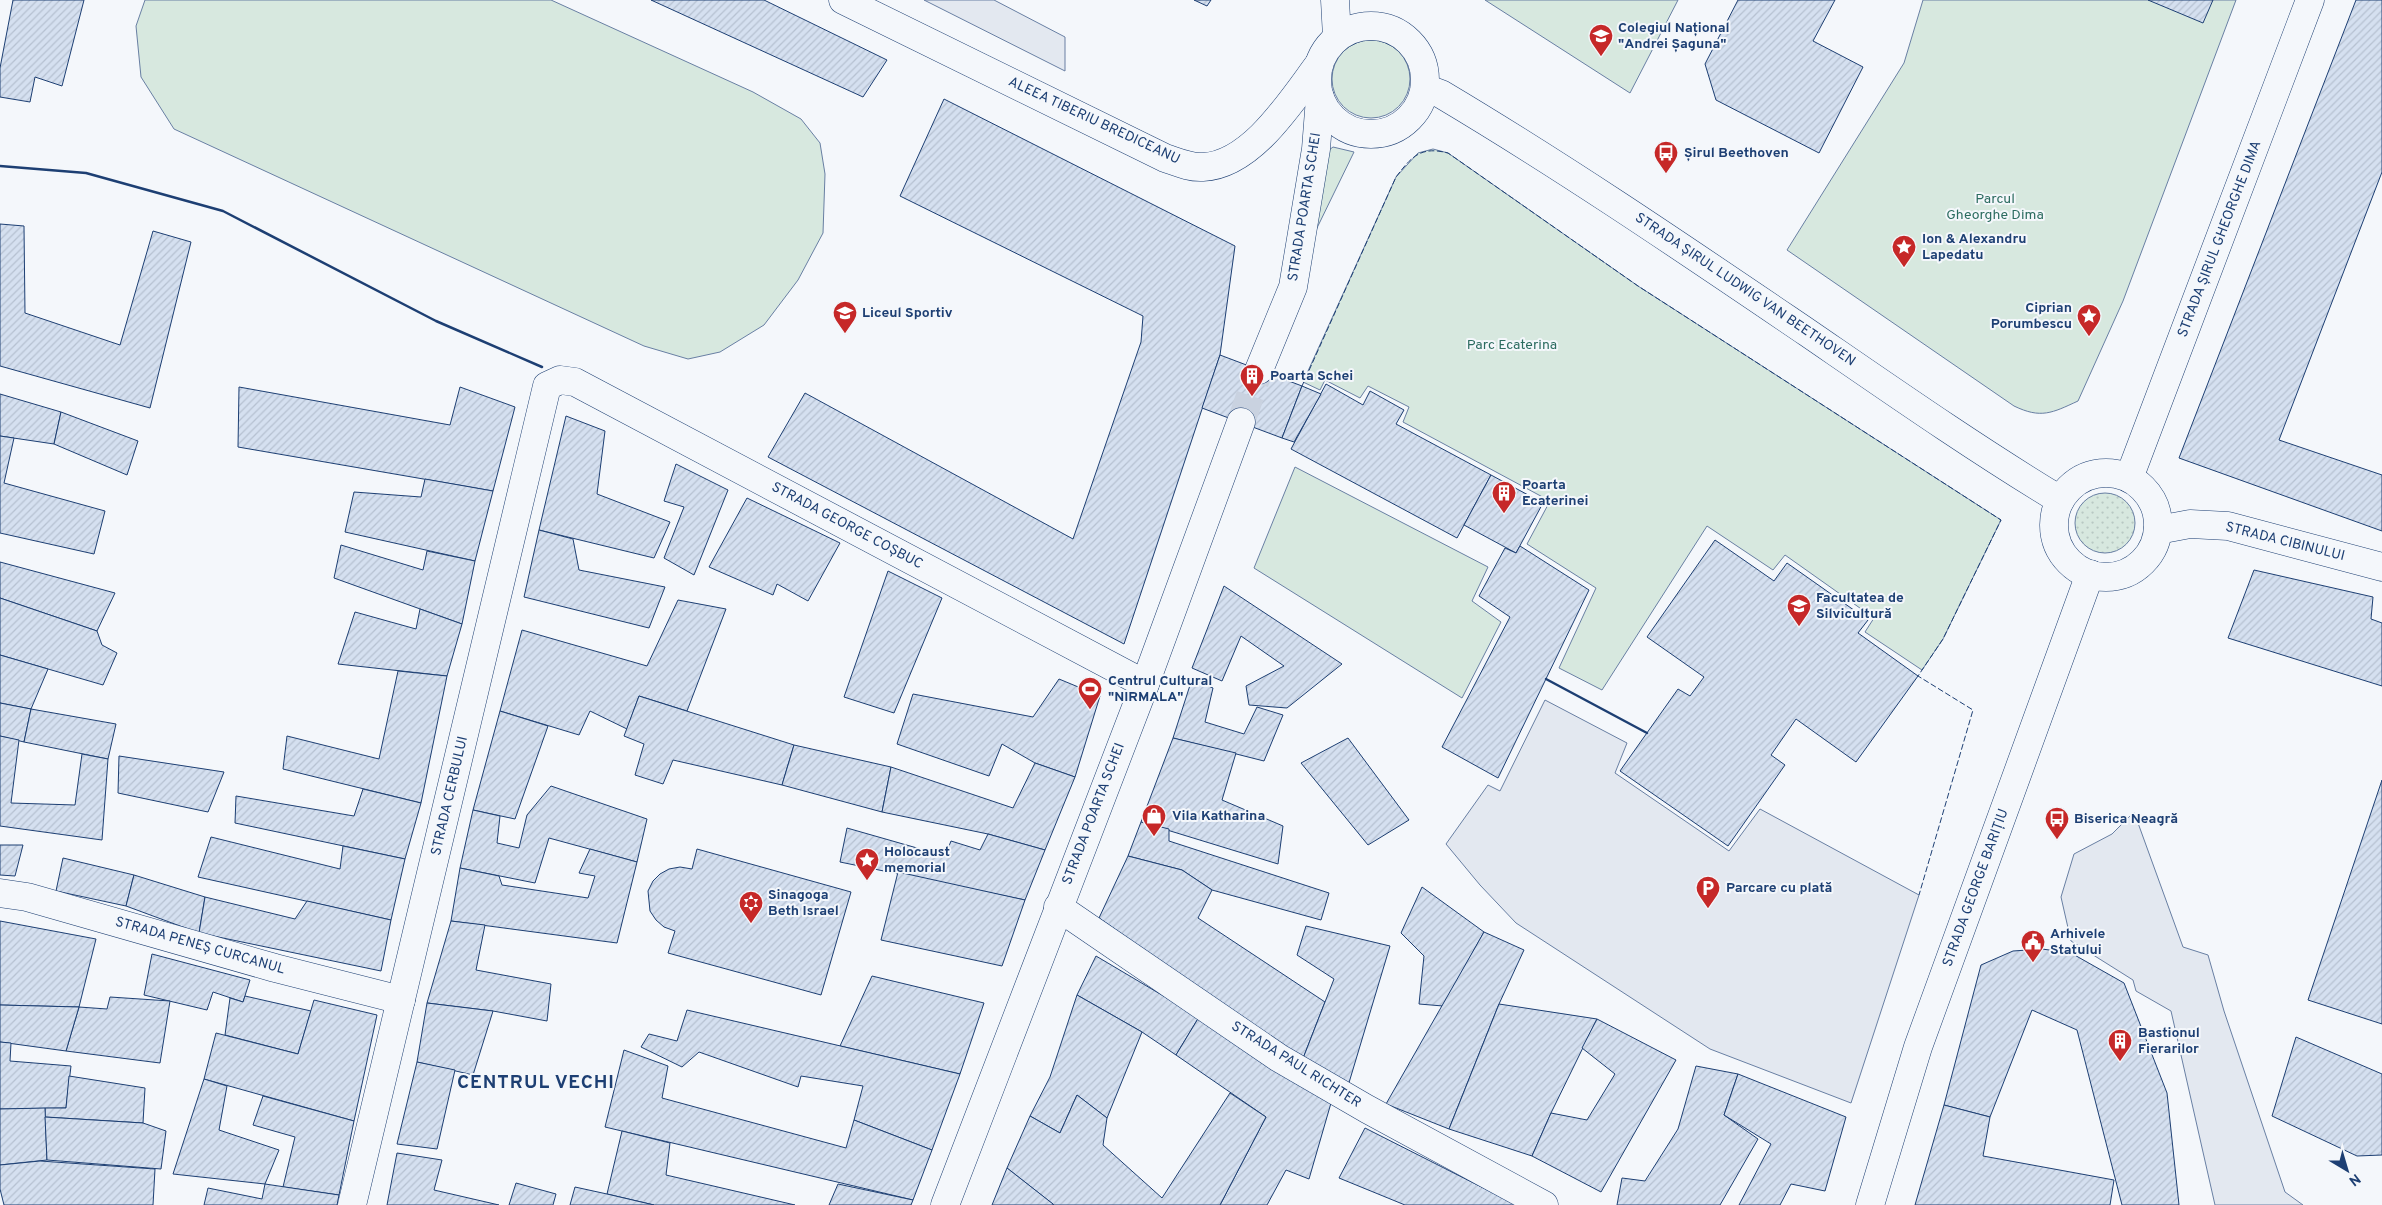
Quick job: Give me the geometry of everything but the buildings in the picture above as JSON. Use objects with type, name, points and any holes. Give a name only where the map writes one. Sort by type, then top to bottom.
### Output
[{"type":"street","name":"ALEEA TIBERIU BREDICEANU","points":[[843,0],[1165,158],[1188,166],[1203,167],[1220,164],[1238,155],[1268,129],[1319,64]]},
{"type":"street","points":[[1335,0],[1337,37]]},
{"type":"street","name":"STRADA ȘIRUL GHEORGHE DIMA","points":[[2129,478],[2310,0]]},
{"type":"street","points":[[1372,25],[1390,28],[1406,38],[1418,52],[1425,69],[1426,88],[1419,106],[1408,120],[1392,130],[1373,134],[1355,132],[1339,123],[1326,112],[1320,98],[1317,81],[1319,64],[1326,49],[1337,37],[1354,28],[1363,26],[1372,25]]},
{"type":"street","name":"STRADA ȘIRUL LUDWIG VAN BEETHOVEN","points":[[1426,88],[1441,94],[1531,147],[1648,224],[1973,446],[2060,500]]},
{"type":"street","name":"STRADA POARTA SCHEI","points":[[1259,370],[1295,278],[1316,149],[1320,98]]},
{"type":"street","name":"STRADA GEORGE COȘBUC","points":[[547,386],[560,380],[575,382],[1144,684]]},
{"type":"street","name":"STRADA CERBULUI","points":[[352,1205],[547,386]]},
{"type":"street","name":"STRADA POARTA SCHEI","points":[[945,1205],[1242,422]]},
{"type":"street","points":[[2114,473],[2129,478],[2142,487],[2152,499],[2158,514],[2158,530],[2153,547],[2144,561],[2130,571],[2113,576],[2090,574],[2081,571],[2069,561],[2060,549],[2055,535],[2054,523],[2060,500],[2070,488],[2083,478],[2098,474],[2114,473]]},
{"type":"street","name":"STRADA CIBINULUI","points":[[2158,530],[2190,524],[2228,526],[2382,566]]},
{"type":"street","name":"STRADA GEORGE BARIȚIU","points":[[1870,1205],[1918,1047],[2090,574]]},
{"type":"street","name":"STRADA PENEȘ CURCANUL","points":[[0,893],[27,897],[276,968],[401,1000]]},
{"type":"street","name":"STRADA PAUL RICHTER","points":[[1058,907],[1279,1058],[1367,1109],[1544,1205]]},
{"type":"green space","points":[[145,0],[551,0],[753,92],[801,119],[820,143],[825,174],[823,233],[798,280],[764,325],[720,352],[688,359],[644,346],[174,129],[141,77],[136,26]]},
{"type":"green space","points":[[1485,0],[1678,0],[1630,93]]},
{"type":"green space","name":"Parcul Gheorghe Dima","points":[[1923,0],[2236,0],[2123,301],[2078,401],[2061,409],[2039,413],[2014,406],[1787,250],[1904,63]]},
{"type":"green space","points":[[1371,40],[1386,43],[1399,51],[1407,64],[1410,79],[1407,94],[1399,107],[1386,115],[1371,118],[1356,115],[1343,107],[1335,94],[1332,79],[1335,64],[1343,51],[1356,43]]},
{"type":"green space","points":[[1333,147],[1354,152],[1316,230],[1329,150]]},
{"type":"green space","name":"Parc Ecaterina","points":[[1433,149],[1448,153],[1638,286],[2001,520],[1943,639],[1922,670],[1865,632],[1874,618],[1785,555],[1773,570],[1707,526],[1602,690],[1559,668],[1596,588],[1527,544],[1550,501],[1403,422],[1409,407],[1368,386],[1360,398],[1325,380],[1320,390],[1303,382],[1396,177],[1418,153]]},
{"type":"green space","points":[[1295,467],[1488,567],[1472,601],[1501,622],[1462,698],[1254,568]]},
{"type":"green space","points":[[2099,493],[2111,493],[2122,498],[2130,506],[2135,517],[2133,535],[2122,548],[2111,553],[2099,553],[2088,548],[2080,540],[2075,529],[2075,517],[2080,506],[2088,498]]},
{"type":"shaded area","points":[[924,0],[994,0],[1065,37],[1065,71]]},
{"type":"shaded area","name":"Parcare cu plată","points":[[1545,700],[1627,743],[1615,773],[1729,851],[1760,809],[1919,895],[1851,1103],[1710,1049],[1516,923],[1480,885],[1446,844],[1488,785],[1500,791]]},
{"type":"shaded area","points":[[2134,812],[2183,947],[2208,955],[2224,1011],[2285,1192],[2303,1205],[2215,1205],[2171,1011],[2136,991],[2133,980],[2071,941],[2061,897],[2074,854],[2112,834]]},
{"type":"tunnel","points":[[1241,422],[1259,370]]},
{"type":"fence","points":[[1302,386],[1396,177],[1407,163],[1418,154],[1439,151],[1448,153],[1638,286],[2001,520],[1943,639],[1918,676],[1973,710],[1919,895]]},
{"type":"wall","points":[[0,166],[86,173],[223,211],[436,321],[542,367]]},
{"type":"wall","points":[[1546,679],[1647,733]]},
{"type":"place","name":"Colegiul Național \"Andrei Șaguna\"","points":[[1601,57]]},
{"type":"place","name":"Șirul Beethoven","points":[[1666,174]]},
{"type":"place","name":"Ion & Alexandru Lapedatu","points":[[1904,268]]},
{"type":"place","name":"Liceul Sportiv","points":[[845,334]]},
{"type":"place","name":"Ciprian Porumbescu","points":[[2089,337]]},
{"type":"place","name":"Poarta Schei","points":[[1252,397]]},
{"type":"place","name":"Poarta Ecaterinei","points":[[1504,514]]},
{"type":"place","name":"Facultatea de Silvicultură","points":[[1799,627]]},
{"type":"place","name":"Centrul Cultural \"NIRMALA\"","points":[[1090,710]]},
{"type":"place","name":"Vila Katharina","points":[[1154,837]]},
{"type":"place","name":"Biserica Neagră","points":[[2057,840]]},
{"type":"place","name":"Holocaust memorial","points":[[867,881]]},
{"type":"place","name":"Parcare cu plată","points":[[1708,909]]},
{"type":"place","name":"Sinagoga Beth Israel","points":[[751,924]]},
{"type":"place","name":"Arhivele Statului","points":[[2033,963]]},
{"type":"place","name":"Bastionul Fierarilor","points":[[2120,1062]]},
{"type":"district","name":"CENTRUL VECHI","points":[[536,1083]]}]
